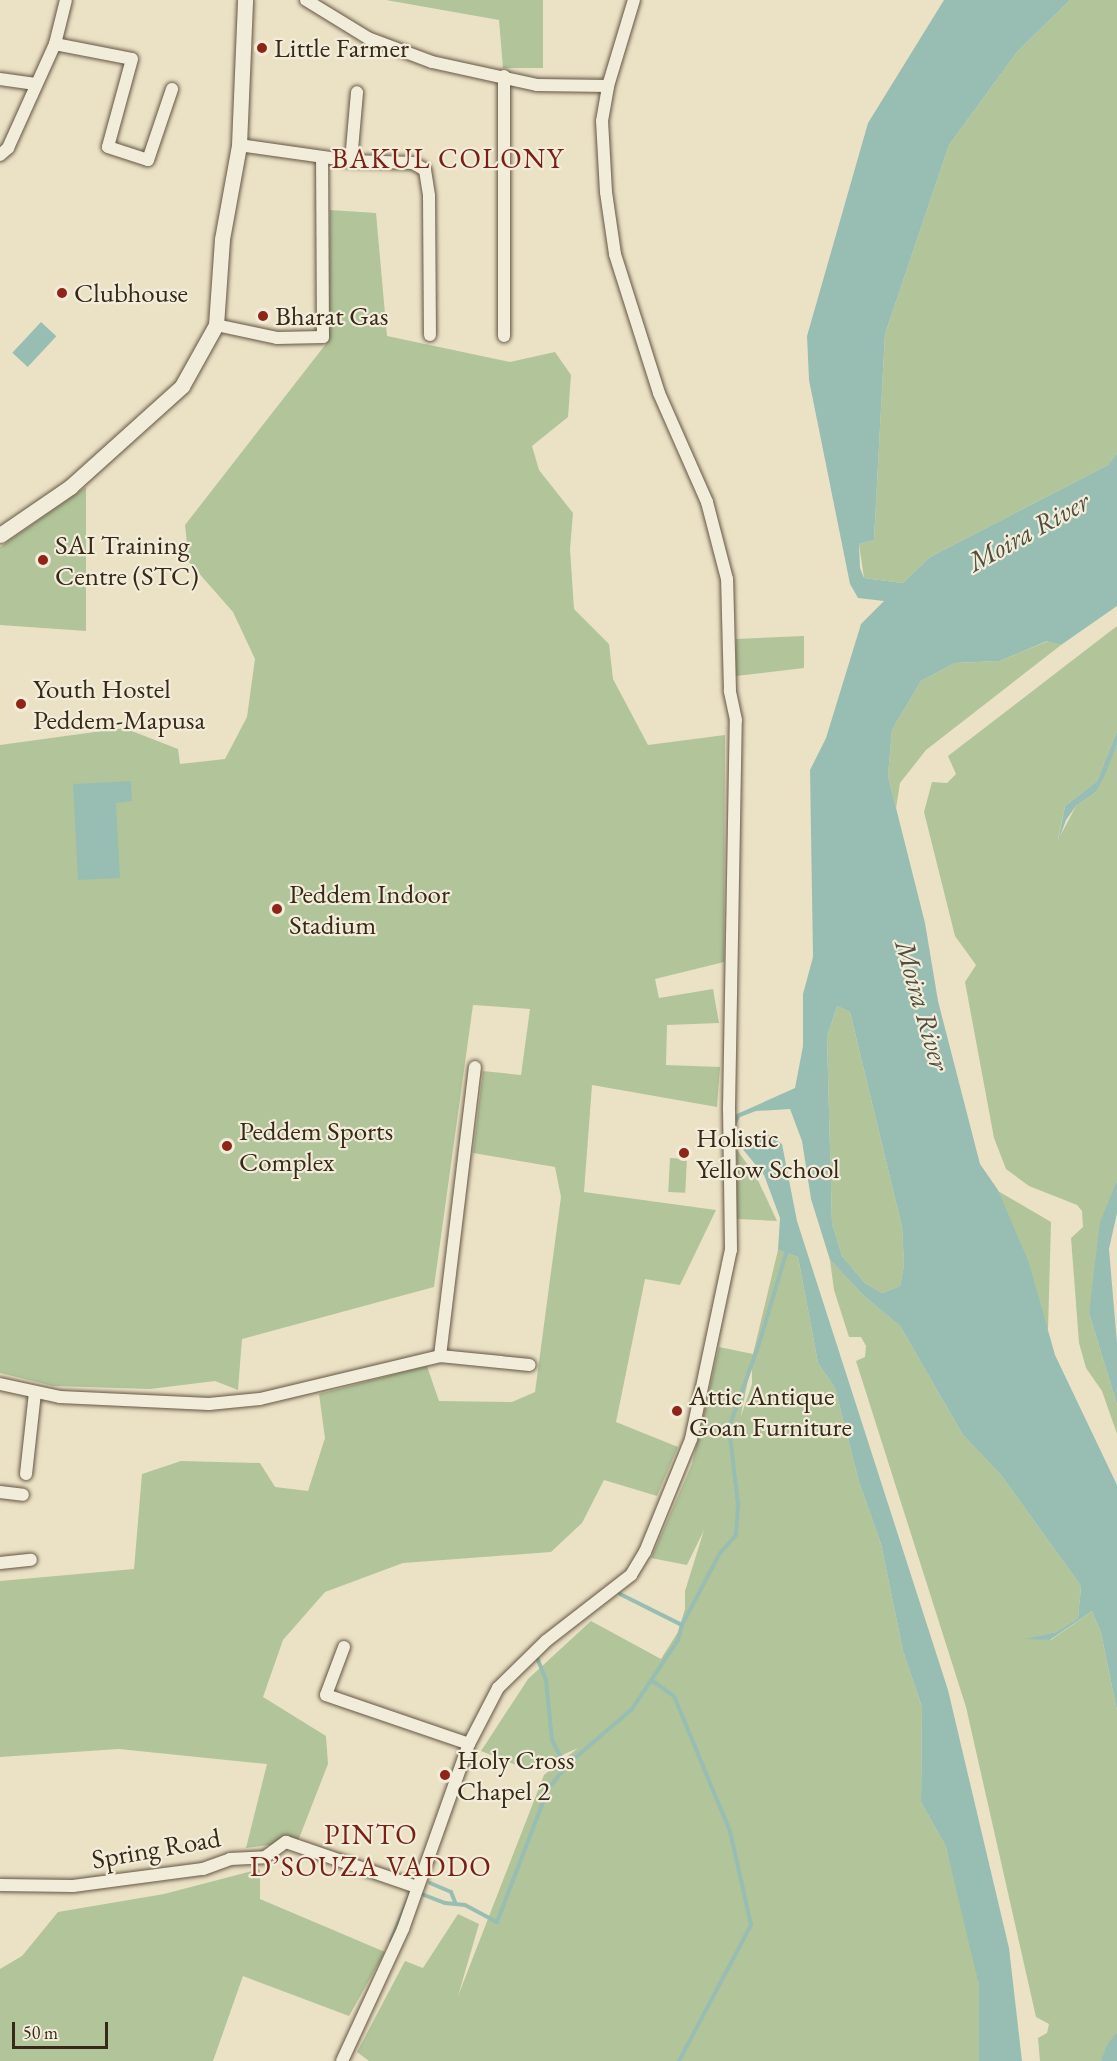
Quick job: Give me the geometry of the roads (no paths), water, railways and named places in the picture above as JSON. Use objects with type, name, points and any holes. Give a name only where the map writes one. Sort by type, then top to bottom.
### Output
[{"type":"street","points":[[3,150],[55,44],[66,0]]},
{"type":"street","points":[[0,535],[70,487],[182,387],[216,326],[222,239],[239,145],[245,0]]},
{"type":"street","points":[[306,0],[368,38],[432,62],[537,85],[608,86]]},
{"type":"street","points":[[342,2061],[403,1929],[469,1744],[498,1688],[546,1641],[631,1575],[645,1552],[691,1439],[731,1250],[729,1109],[736,720],[729,691],[727,579],[707,502],[659,393],[615,254],[606,192],[602,121],[608,86],[634,0]]},
{"type":"street","points":[[55,44],[132,59],[108,147],[148,160],[172,89]]},
{"type":"street","points":[[504,76],[504,336]]},
{"type":"street","points":[[0,79],[34,84]]},
{"type":"street","points":[[351,161],[357,92]]},
{"type":"street","points":[[239,145],[351,161],[413,163],[425,170],[429,196],[430,335]]},
{"type":"street","points":[[216,326],[277,338],[322,337],[322,157]]},
{"type":"street","points":[[440,1356],[475,1067]]},
{"type":"street","points":[[0,1384],[35,1392],[209,1404],[260,1399],[440,1356],[530,1365]]},
{"type":"street","points":[[26,1474],[35,1392]]},
{"type":"street","points":[[0,1492],[22,1495]]},
{"type":"street","points":[[0,1563],[31,1560]]},
{"type":"street","points":[[344,1647],[326,1695],[469,1744]]},
{"type":"street","name":"Spring Road","points":[[0,1885],[73,1886],[203,1869],[230,1859],[265,1857],[286,1842],[418,1885]]},
{"type":"water","name":"Moira River","points":[[944,0],[1070,0],[1017,52],[949,145],[885,334],[874,540],[859,544],[860,568],[864,578],[903,583],[930,557],[1108,465],[1117,453],[1117,606],[1061,645],[1047,641],[1000,661],[955,663],[921,681],[892,730],[888,776],[925,923],[938,1001],[980,1164],[998,1190],[1029,1263],[1055,1355],[1117,1485],[1117,1711],[1101,1633],[1092,1611],[1050,1640],[1024,1639],[1056,1632],[1078,1618],[1081,1586],[1001,1475],[963,1435],[900,1326],[865,1297],[830,1260],[811,1199],[802,1141],[790,1109],[756,1111],[740,1117],[735,1127],[740,1141],[767,1134],[782,1144],[797,1221],[948,1690],[1009,1948],[1022,2061],[979,2061],[979,1986],[946,1847],[921,1802],[922,1707],[903,1651],[881,1544],[859,1482],[835,1388],[818,1363],[798,1257],[778,1250],[780,1218],[764,1175],[731,1135],[731,1121],[737,1114],[795,1088],[803,1046],[803,994],[813,957],[810,770],[826,738],[861,624],[884,601],[858,598],[850,584],[809,380],[807,336],[868,123]],"holes":[[[837,1006],[850,1012],[902,1227],[904,1265],[900,1286],[882,1293],[865,1283],[842,1256],[832,1223],[827,1037]]]},
{"type":"water","points":[[41,322],[56,336],[28,367],[12,353]]},
{"type":"water","points":[[1117,731],[1117,745],[1096,792],[1076,806],[1066,820],[1058,842],[1065,806],[1097,781]]},
{"type":"water","points":[[131,781],[132,801],[116,803],[120,878],[78,880],[73,784]]},
{"type":"water","points":[[1117,1181],[1117,1213],[1109,1249],[1117,1343],[1117,1405],[1089,1313],[1100,1222]]},
{"type":"water","points":[[1117,2032],[1117,2061],[1101,2061],[1107,2045]]},
{"type":"waterway","points":[[419,1893],[445,1903],[465,1905],[497,1922],[548,1789],[569,1763],[632,1709],[678,1640],[682,1625],[720,1553],[736,1535],[738,1504],[729,1427],[759,1344],[788,1247]]},
{"type":"waterway","points":[[620,1594],[682,1625]]},
{"type":"waterway","points":[[538,1660],[546,1680],[552,1740],[560,1756],[569,1763]]},
{"type":"waterway","points":[[651,1680],[674,1696],[730,1831],[751,1925],[679,2061]]},
{"type":"waterway","points":[[430,1883],[451,1892],[455,1902]]},
{"type":"waterway","points":[[391,1941],[412,1890]]},
{"type":"place","name":"Little Farmer","points":[[262,48]]},
{"type":"place","name":"Clubhouse","points":[[62,293]]},
{"type":"place","name":"Bharat Gas","points":[[263,316]]},
{"type":"place","name":"SAI Training Centre (STC)","points":[[43,560]]},
{"type":"place","name":"Youth Hostel Peddem-Mapusa","points":[[21,704]]},
{"type":"place","name":"Peddem Indoor Stadium","points":[[277,909]]},
{"type":"place","name":"Peddem Sports Complex","points":[[227,1146]]},
{"type":"place","name":"Holistic Yellow School","points":[[684,1153]]},
{"type":"place","name":"Attic Antique Goan Furniture","points":[[677,1411]]},
{"type":"place","name":"Holy Cross Chapel 2","points":[[445,1775]]},
{"type":"district","name":"BAKUL COLONY","points":[[448,158]]},
{"type":"district","name":"PINTO D’SOUZA VADDO","points":[[371,1850]]}]
